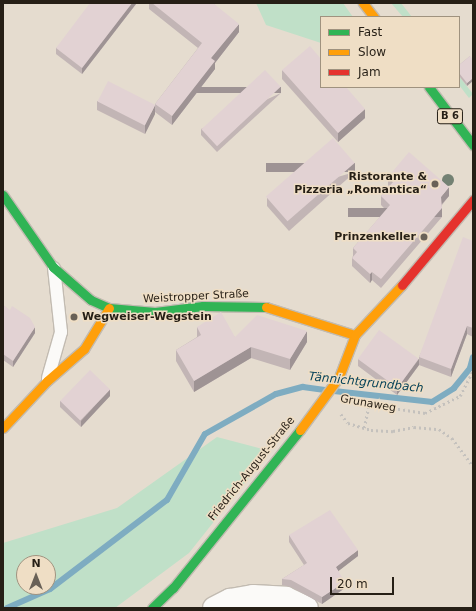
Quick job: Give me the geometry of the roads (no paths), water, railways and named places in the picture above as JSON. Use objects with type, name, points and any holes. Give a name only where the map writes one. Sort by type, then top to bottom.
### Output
[{"type":"street","points":[[363,3],[373,16]]},
{"type":"street","name":"B 6","points":[[430,88],[473,145]]},
{"type":"street","name":"Weistropper Straße","points":[[3,195],[53,267],[91,300],[109,308],[155,312],[203,306],[256,305],[281,310],[355,335]]},
{"type":"street","points":[[355,335],[382,308],[473,200]]},
{"type":"street","points":[[4,424],[47,381],[84,349],[109,308]]},
{"type":"street","name":"Friedrich-August-Straße","points":[[152,608],[173,588],[327,396],[339,377],[355,335]]},
{"type":"street","points":[[214,608],[230,600],[253,596],[286,598],[307,608]]},
{"type":"lane","points":[[47,381],[61,332],[53,267]]},
{"type":"waterway","name":"Tännichtgrundbach","points":[[334,391],[432,402],[454,388],[470,368],[473,357]]},
{"type":"waterway","name":"Tännichtgrundbach","points":[[7,608],[50,589],[167,500],[205,434],[276,394],[303,387],[325,390]]},
{"type":"place","name":"Ristorante & Pizzeria „Romantica“","points":[[435,184]]},
{"type":"place","name":"Prinzenkeller","points":[[424,237]]},
{"type":"place","name":"Wegweiser-Wegstein","points":[[74,317]]}]
